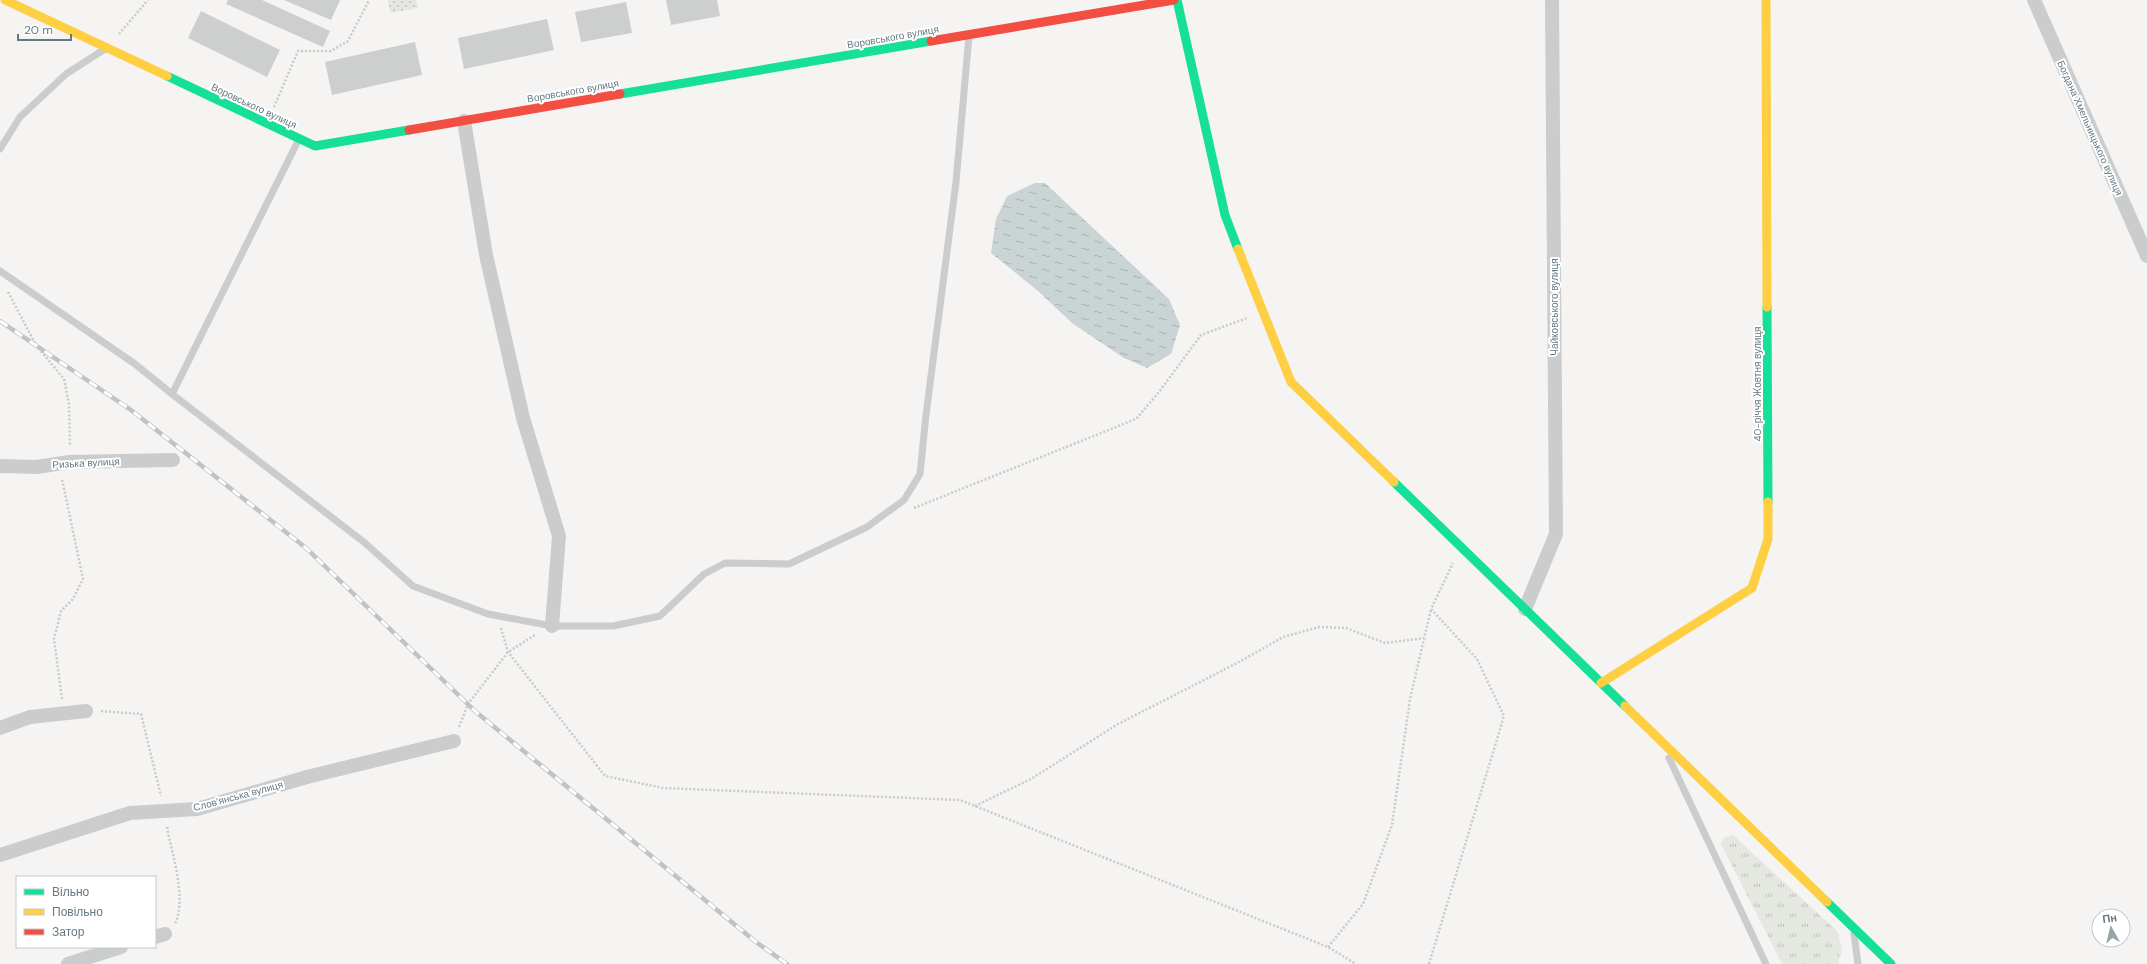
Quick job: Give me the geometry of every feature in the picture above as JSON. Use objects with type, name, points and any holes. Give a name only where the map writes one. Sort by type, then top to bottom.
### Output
[{"type":"street","name":"Воровського вулиця","points":[[5,0],[315,146],[1174,0]]},
{"type":"street","points":[[1177,0],[1225,214],[1291,382],[1854,930],[1891,964]]},
{"type":"street","name":"Чайковського вулиця","points":[[1525,609],[1556,534],[1552,0]]},
{"type":"street","name":"40-річчя Жовтня вулиця","points":[[1601,683],[1752,588],[1768,539],[1766,0]]},
{"type":"street","name":"Богдана Хмельницького вулиця","points":[[2034,0],[2147,256]]},
{"type":"street","points":[[464,121],[486,255],[521,410],[559,536],[552,626]]},
{"type":"street","name":"Ризька вулиця","points":[[0,466],[37,467],[65,463],[173,460]]},
{"type":"street","points":[[0,728],[30,717],[86,711]]},
{"type":"street","name":"Слов’янська вулиця","points":[[0,856],[130,813],[197,809],[306,777],[454,741]]},
{"type":"street","points":[[68,964],[117,948]]},
{"type":"lane","points":[[0,271],[135,364],[365,543],[413,586],[488,614],[552,626],[613,626],[660,616],[704,574],[725,563],[789,564],[867,526],[904,500],[920,474],[956,182],[969,35]]},
{"type":"lane","points":[[0,149],[20,117],[66,74],[107,48]]},
{"type":"lane","points":[[172,394],[299,139]]},
{"type":"lane","points":[[1661,741],[1766,964]]},
{"type":"lane","points":[[1854,930],[1858,964]]},
{"type":"path","points":[[107,48],[148,0]]},
{"type":"path","points":[[267,124],[298,51],[331,51],[348,41],[369,0]]},
{"type":"path","points":[[7,290],[36,345],[64,380],[69,404],[65,463],[62,483],[83,578],[73,599],[61,611],[54,639],[64,713]]},
{"type":"path","points":[[910,509],[1136,419],[1160,392],[1201,335],[1263,312]]},
{"type":"path","points":[[1328,947],[1363,904],[1392,825],[1410,699],[1431,608],[1461,546]]},
{"type":"path","points":[[1429,964],[1504,716],[1477,659],[1431,608]]},
{"type":"path","points":[[498,616],[508,652],[605,776],[663,788],[960,800],[1328,947],[1356,964]]},
{"type":"path","points":[[454,741],[468,704],[508,652],[552,626]]},
{"type":"path","points":[[974,806],[1031,779],[1118,724],[1241,661],[1283,637],[1319,627],[1346,628],[1385,642],[1424,638]]},
{"type":"path","points":[[86,711],[141,714],[164,811],[180,899],[179,916],[174,926],[160,936]]},
{"type":"green space","points":[[388,0],[416,0],[418,8],[390,13]]},
{"type":"green space","points":[[1733,835],[1837,931],[1842,948],[1838,964],[1782,964],[1721,844],[1723,838]]},
{"type":"water","points":[[1035,183],[1045,183],[1169,299],[1180,325],[1171,354],[1147,368],[1124,358],[1072,323],[1038,291],[991,253],[996,219],[1007,196]]},
{"type":"building","points":[[228,0],[262,0],[330,31],[323,47],[226,4]]},
{"type":"building","points":[[284,0],[340,0],[331,20]]},
{"type":"building","points":[[666,0],[717,0],[720,16],[671,25]]},
{"type":"building","points":[[626,2],[632,33],[581,42],[575,12]]},
{"type":"building","points":[[201,11],[280,50],[267,77],[188,38]]},
{"type":"building","points":[[547,19],[554,50],[464,69],[458,38]]},
{"type":"building","points":[[415,42],[422,75],[332,95],[325,62]]},
{"type":"railway","points":[[0,321],[131,410],[306,548],[476,712],[756,942],[787,964]]},
{"type":"traffic: fast","points":[[1177,0],[1225,215],[1238,249]]},
{"type":"traffic: fast","points":[[620,94],[931,41]]},
{"type":"traffic: fast","points":[[167,76],[315,146],[409,130]]},
{"type":"traffic: fast","points":[[1767,307],[1768,502]]},
{"type":"traffic: fast","points":[[1394,482],[1625,706]]},
{"type":"traffic: fast","points":[[1827,902],[1891,964]]},
{"type":"traffic: slow","points":[[5,0],[167,76]]},
{"type":"traffic: slow","points":[[1766,0],[1767,307]]},
{"type":"traffic: slow","points":[[1238,249],[1291,382],[1394,482]]},
{"type":"traffic: slow","points":[[1601,683],[1752,588],[1768,539],[1768,502]]},
{"type":"traffic: slow","points":[[1625,706],[1827,902]]},
{"type":"traffic: jam","points":[[931,41],[1174,0]]},
{"type":"traffic: jam","points":[[409,130],[620,94]]}]
